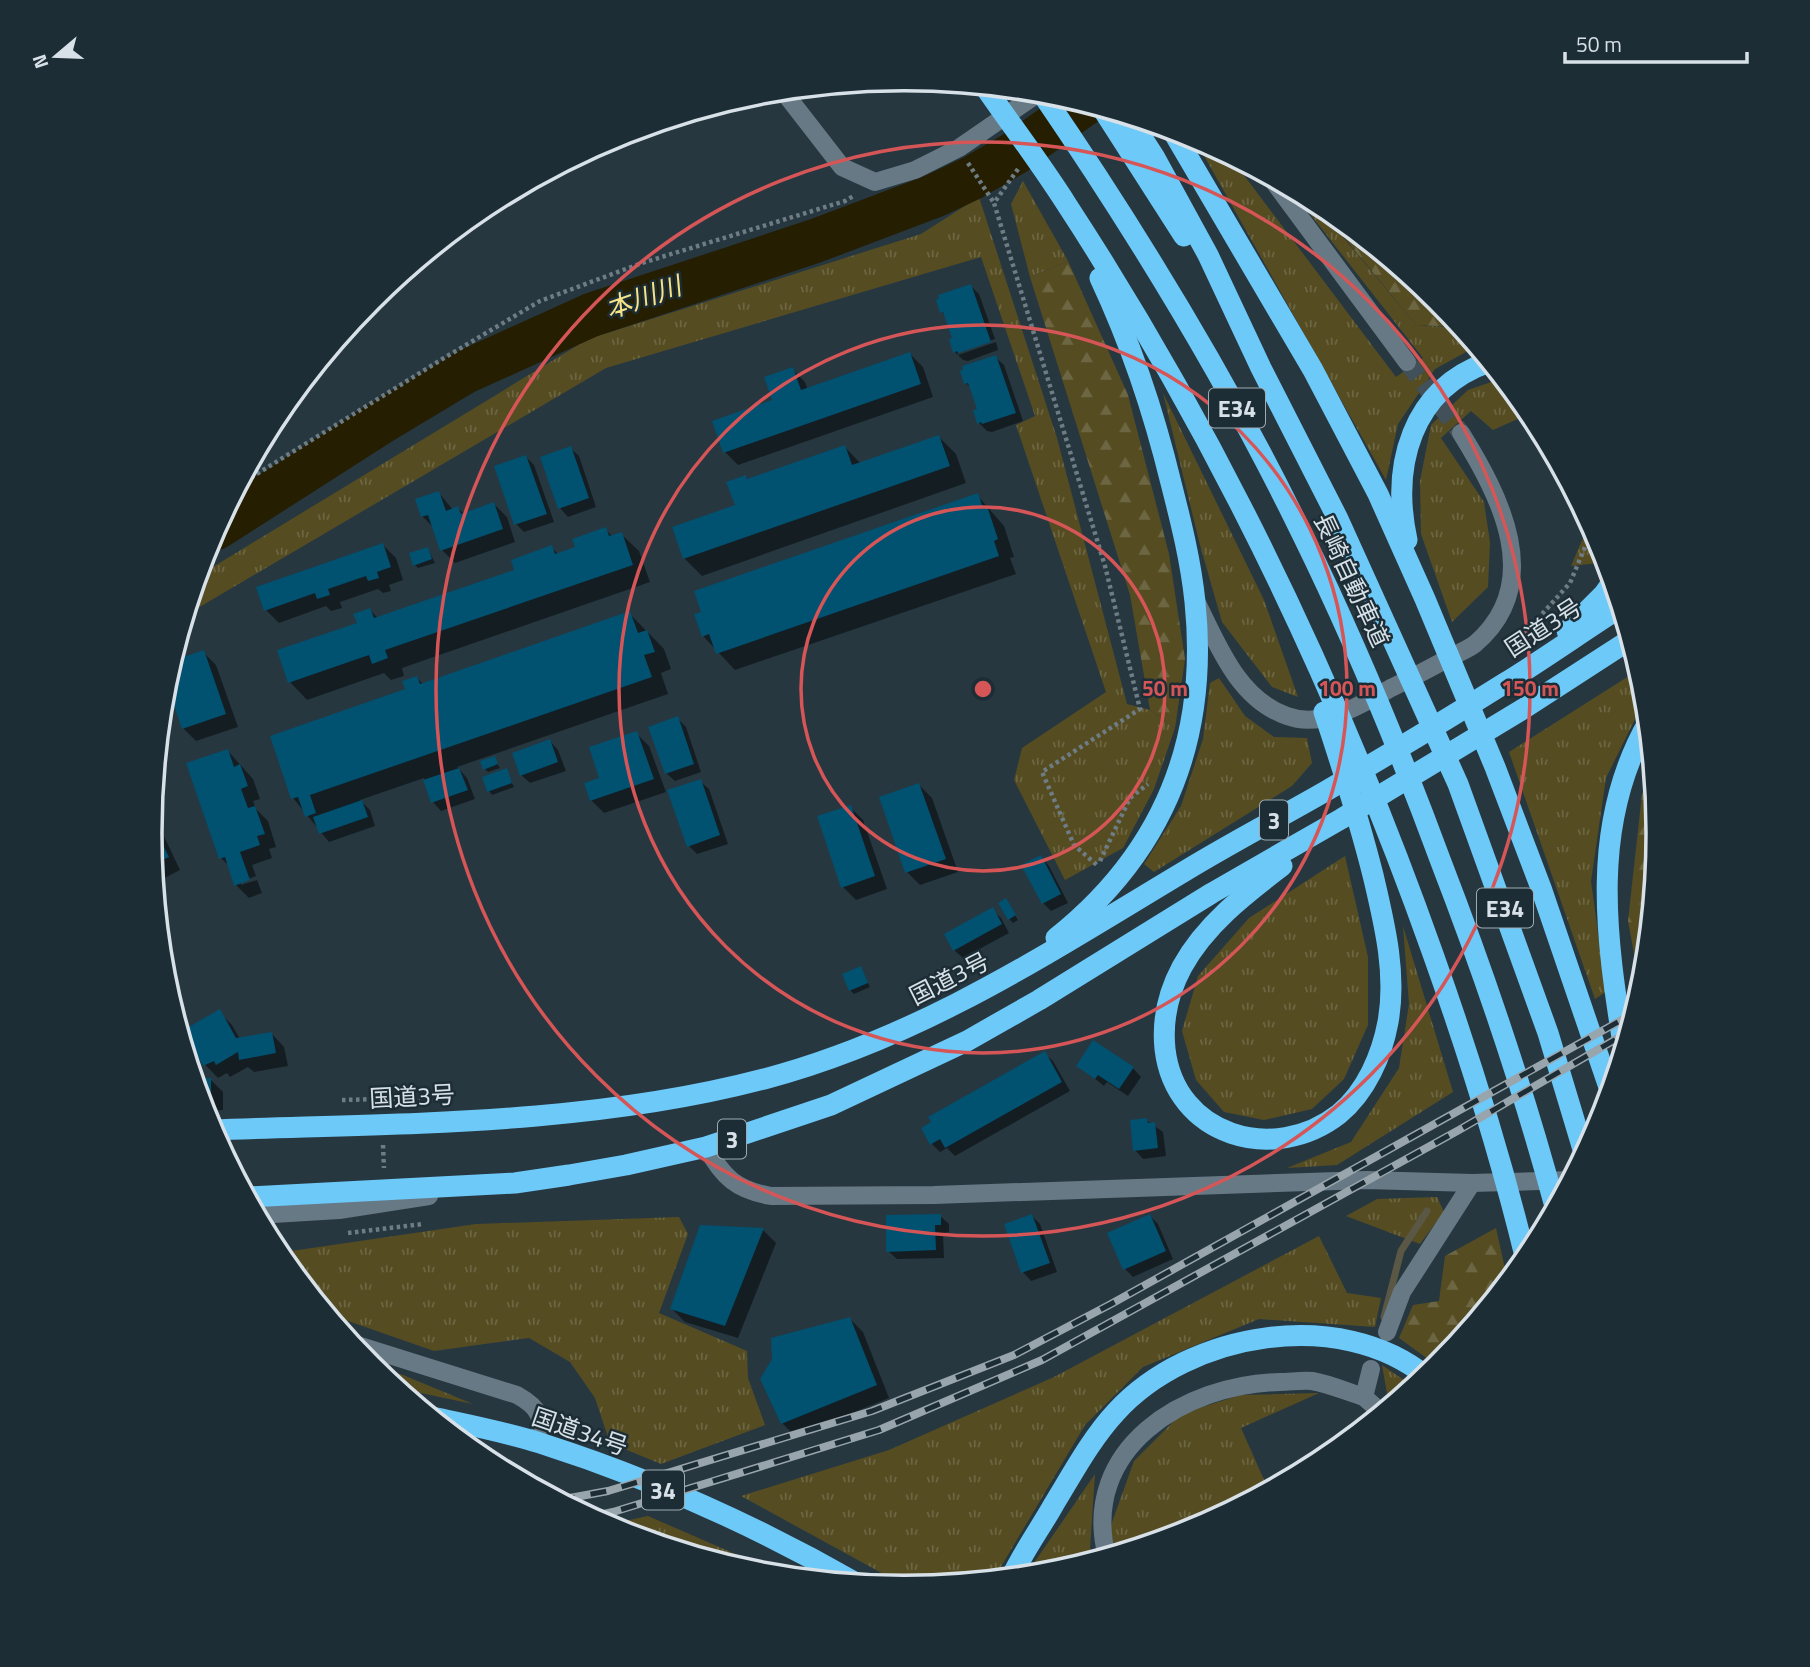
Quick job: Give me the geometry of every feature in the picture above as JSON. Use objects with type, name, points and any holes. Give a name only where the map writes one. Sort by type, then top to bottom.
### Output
[{"type":"highway","points":[[991,96],[1029,159],[1065,206],[1181,394],[1260,543],[1388,830],[1473,1071],[1523,1245]]},
{"type":"highway","name":"長崎自動車道","points":[[1049,105],[1102,182],[1179,306],[1248,429],[1303,535],[1353,644],[1422,809],[1510,1052],[1552,1197]]},
{"type":"highway","points":[[1113,121],[1148,162]]},
{"type":"highway","points":[[1133,127],[1148,162]]},
{"type":"highway","points":[[1180,145],[1313,370],[1378,494],[1425,599],[1494,767],[1606,1078]]},
{"type":"highway","name":"長崎自動車道","points":[[1148,162],[1261,368],[1338,519],[1458,784],[1548,1033],[1580,1142]]},
{"type":"highway","points":[[974,996],[1058,936],[1116,882],[1156,824],[1183,757],[1192,720],[1197,680],[1195,600],[1178,509],[1145,392],[1106,292],[1065,206]]},
{"type":"highway","points":[[1425,599],[1406,539],[1401,509],[1406,450],[1416,425],[1433,398],[1453,379],[1481,365]]},
{"type":"highway","points":[[1507,682],[1578,621],[1606,589]]},
{"type":"highway","name":"国道3号","points":[[224,1130],[491,1119],[637,1105],[714,1091],[818,1063],[873,1044],[974,996],[1507,682],[1613,612]]},
{"type":"highway","name":"3","points":[[258,1197],[515,1183],[625,1166],[706,1147],[831,1105],[967,1041],[1039,1000],[1212,893],[1341,819],[1522,709],[1623,644]]},
{"type":"highway","points":[[1314,668],[1379,900],[1389,956],[1391,990],[1388,1021],[1371,1073],[1356,1096],[1340,1113],[1304,1133],[1284,1139],[1261,1140],[1238,1136],[1216,1127],[1199,1115],[1183,1098],[1173,1079],[1166,1056],[1164,1034],[1165,1012],[1171,988],[1189,955],[1216,921],[1244,895],[1341,819]]},
{"type":"highway","points":[[1621,1029],[1608,924],[1606,869],[1609,835],[1624,772],[1641,735]]},
{"type":"highway","points":[[254,1190],[319,1195]]},
{"type":"highway","points":[[1017,1567],[1095,1438],[1116,1412],[1137,1392],[1191,1360],[1247,1342],[1275,1336],[1306,1334],[1338,1337],[1368,1345],[1396,1357],[1417,1371]]},
{"type":"highway","name":"国道34号","points":[[452,1422],[538,1443],[605,1465],[721,1514],[835,1572]]},
{"type":"street","points":[[790,100],[842,167],[875,182],[915,170],[958,148],[1027,101]]},
{"type":"street","points":[[1285,195],[1407,362]]},
{"type":"street","points":[[1195,600],[1225,660],[1245,688],[1266,705],[1287,716],[1310,720],[1333,716],[1355,707],[1474,645],[1492,626],[1504,603],[1511,576],[1511,550],[1506,520],[1495,491],[1461,433]]},
{"type":"street","points":[[706,1147],[718,1169],[734,1183],[751,1192],[771,1196],[934,1195],[1367,1180],[1472,1183],[1561,1180]]},
{"type":"street","points":[[268,1215],[339,1210],[515,1183]]},
{"type":"street","points":[[1387,1332],[1402,1293],[1472,1183]]},
{"type":"street","points":[[371,1349],[517,1395],[530,1402],[539,1413],[541,1428],[538,1443]]},
{"type":"street","points":[[1364,1397],[1371,1369]]},
{"type":"street","points":[[1106,1548],[1102,1514],[1109,1485],[1127,1449],[1155,1421],[1187,1402],[1220,1390],[1260,1382],[1311,1381],[1364,1397],[1376,1408]]},
{"type":"path","points":[[958,148],[994,203],[1105,566],[1139,709],[1042,772],[1074,845],[1116,882]]},
{"type":"path","points":[[994,203],[1015,171],[1029,159]]},
{"type":"path","points":[[255,476],[540,301],[642,263],[845,201],[875,182]]},
{"type":"path","points":[[1514,645],[1570,583],[1587,541]]},
{"type":"path","points":[[1098,866],[1130,798],[1157,776]]},
{"type":"path","points":[[342,1100],[420,1098]]},
{"type":"path","points":[[381,1099],[382,1112]]},
{"type":"path","points":[[383,1138],[384,1177]]},
{"type":"path","points":[[385,1215],[386,1228]]},
{"type":"path","points":[[348,1233],[423,1224]]},
{"type":"green space","points":[[1203,155],[1242,173],[1396,377],[1423,358],[1306,208],[1345,235],[1343,237],[1416,325],[1448,327],[1469,351],[1435,369],[1398,424],[1386,480]]},
{"type":"green space","points":[[1023,181],[1068,261],[1030,277],[1011,204]]},
{"type":"green space","points":[[979,197],[1057,438],[1127,704],[1150,710],[1175,728],[1154,789],[1123,848],[1065,880],[1014,780],[1022,748],[1106,692],[1016,425],[1035,416],[981,257],[606,368],[198,608],[212,567],[588,339],[921,234]]},
{"type":"green space","points":[[1343,236],[1395,275],[1447,326],[1416,325]]},
{"type":"green space","points":[[1068,261],[1128,395],[1169,554],[1185,659],[1175,728],[1150,710],[1130,595],[1030,277]]},
{"type":"green space","points":[[1494,381],[1520,418],[1493,430],[1471,411],[1441,438],[1484,502],[1490,542],[1488,587],[1452,622],[1421,534],[1420,481],[1431,425],[1468,390]]},
{"type":"green space","points":[[1163,393],[1264,600],[1298,697],[1272,687],[1222,622]]},
{"type":"green space","points":[[1585,535],[1596,563],[1571,566]]},
{"type":"green space","points":[[1630,675],[1637,715],[1606,778],[1591,881],[1606,992],[1595,999],[1509,752]]},
{"type":"green space","points":[[1219,678],[1245,716],[1274,737],[1307,738],[1312,763],[1292,786],[1154,872],[1144,864],[1181,806],[1203,739],[1210,683]]},
{"type":"green space","points":[[1646,785],[1646,882],[1636,962],[1628,921],[1642,794]]},
{"type":"green space","points":[[1345,856],[1368,957],[1368,1025],[1344,1079],[1312,1109],[1264,1120],[1224,1112],[1196,1080],[1182,1031],[1198,976],[1249,918]]},
{"type":"green space","points":[[1403,926],[1453,1092],[1337,1165],[1287,1168],[1351,1142],[1399,1068],[1409,1004]]},
{"type":"green space","points":[[1437,1197],[1444,1212],[1420,1244],[1346,1216],[1377,1199]]},
{"type":"green space","points":[[679,1217],[688,1234],[659,1313],[747,1351],[748,1378],[765,1425],[661,1464],[610,1443],[595,1398],[570,1362],[529,1338],[434,1351],[344,1320],[292,1251],[476,1224]]},
{"type":"green space","points":[[1496,1228],[1505,1270],[1429,1360],[1399,1338],[1413,1305],[1439,1301],[1445,1256]]},
{"type":"green space","points":[[1319,1236],[1347,1293],[1381,1298],[1375,1327],[1259,1319],[1143,1367],[1085,1425],[999,1570],[886,1575],[741,1496],[889,1450],[1054,1377]]},
{"type":"green space","points":[[1382,1365],[1406,1382],[1388,1398]]},
{"type":"green space","points":[[394,1372],[403,1375],[473,1404],[415,1392]]},
{"type":"green space","points":[[1319,1393],[1241,1428],[1265,1483],[1189,1519],[1114,1546],[1110,1528],[1134,1461],[1181,1414],[1240,1395]]},
{"type":"green space","points":[[1095,1474],[1090,1548],[1092,1552],[1033,1565]]},
{"type":"green space","points":[[648,1516],[746,1559],[666,1537],[626,1521]]},
{"type":"building","points":[[971,284],[991,342],[953,353],[949,339],[952,338],[936,300],[938,295]]},
{"type":"building","points":[[910,352],[921,384],[723,453],[712,421],[772,400],[764,377],[793,367],[801,390]]},
{"type":"building","points":[[996,355],[1016,413],[977,424],[973,410],[977,409],[968,383],[964,384],[960,371],[962,366]]},
{"type":"building","points":[[939,435],[950,466],[683,559],[672,527],[735,505],[726,482],[746,475],[747,479],[845,445],[852,465]]},
{"type":"building","points":[[571,446],[589,498],[558,509],[540,457]]},
{"type":"building","points":[[526,455],[547,514],[514,525],[494,466]]},
{"type":"building","points":[[439,491],[446,511],[458,506],[461,514],[494,502],[503,529],[440,551],[428,515],[421,517],[415,499]]},
{"type":"building","points":[[978,493],[983,508],[987,506],[998,539],[994,541],[999,556],[716,654],[709,634],[702,637],[694,614],[701,612],[694,591]]},
{"type":"building","points":[[606,527],[609,536],[622,532],[633,565],[385,650],[388,658],[372,664],[369,655],[288,683],[277,650],[357,623],[353,614],[370,608],[374,618],[514,570],[511,560],[552,545],[555,554],[575,547],[572,539]]},
{"type":"building","points":[[383,543],[391,567],[377,572],[379,578],[368,581],[366,576],[328,589],[330,595],[317,599],[315,593],[264,611],[256,587]]},
{"type":"building","points":[[428,547],[432,559],[413,566],[409,553]]},
{"type":"building","points":[[630,611],[638,633],[647,630],[655,652],[644,655],[652,677],[310,795],[316,813],[305,817],[298,797],[291,799],[270,736],[405,689],[402,681],[417,676],[420,684]]},
{"type":"building","points":[[204,650],[226,714],[182,729],[174,706],[184,657]]},
{"type":"building","points":[[678,716],[694,764],[665,774],[648,727]]},
{"type":"building","points":[[637,731],[654,779],[590,801],[584,783],[599,778],[589,747]]},
{"type":"building","points":[[550,739],[558,762],[520,776],[512,753]]},
{"type":"building","points":[[228,749],[234,767],[240,764],[248,786],[241,789],[248,808],[255,806],[265,834],[257,836],[260,845],[240,852],[250,880],[234,886],[225,857],[219,859],[186,763]]},
{"type":"building","points":[[495,756],[498,764],[483,770],[480,761]]},
{"type":"building","points":[[459,768],[468,790],[431,803],[423,780]]},
{"type":"building","points":[[507,768],[512,783],[487,792],[482,777]]},
{"type":"building","points":[[701,779],[720,835],[687,847],[667,790]]},
{"type":"building","points":[[919,783],[946,859],[905,873],[879,797]]},
{"type":"building","points":[[362,800],[368,817],[319,834],[313,817]]},
{"type":"building","points":[[851,805],[875,876],[841,888],[817,816]]},
{"type":"building","points":[[162,844],[169,857],[163,860]]},
{"type":"building","points":[[1041,855],[1061,894],[1042,904],[1021,865]]},
{"type":"building","points":[[1006,898],[1016,915],[1008,920],[998,903]]},
{"type":"building","points":[[993,907],[1002,924],[953,951],[944,934]]},
{"type":"building","points":[[861,966],[868,983],[849,991],[842,974]]},
{"type":"building","points":[[220,1009],[236,1038],[272,1032],[276,1053],[239,1060],[238,1052],[216,1065],[214,1061],[203,1066],[188,1027]]},
{"type":"building","points":[[1093,1040],[1134,1067],[1119,1089],[1098,1075],[1095,1079],[1076,1066]]},
{"type":"building","points":[[1045,1051],[1062,1082],[945,1148],[940,1139],[930,1145],[921,1128],[931,1122],[928,1117]]},
{"type":"building","points":[[204,1078],[211,1078],[211,1096]]},
{"type":"building","points":[[1147,1118],[1148,1123],[1155,1122],[1158,1148],[1133,1151],[1130,1120]]},
{"type":"building","points":[[941,1214],[941,1225],[935,1225],[936,1250],[886,1252],[886,1215]]},
{"type":"building","points":[[1032,1214],[1050,1263],[1021,1273],[1004,1224]]},
{"type":"building","points":[[1150,1214],[1166,1251],[1123,1270],[1107,1233]]},
{"type":"building","points":[[700,1225],[764,1228],[725,1326],[670,1309]]},
{"type":"building","points":[[850,1317],[877,1385],[781,1424],[760,1379],[772,1359],[771,1338]]},
{"type":"waterway","name":"本川川","points":[[234,517],[465,372],[591,315],[815,241],[934,196],[1015,153],[1075,111]]},
{"type":"waterway","points":[[1384,1317],[1401,1251],[1427,1211]]},
{"type":"tunnel","points":[[1407,362],[1461,433]]},
{"type":"railway","points":[[574,1497],[608,1491],[872,1411],[1014,1355],[1111,1304],[1624,1019]]},
{"type":"railway","points":[[608,1513],[879,1430],[1042,1360],[1459,1130],[1618,1038]]}]
